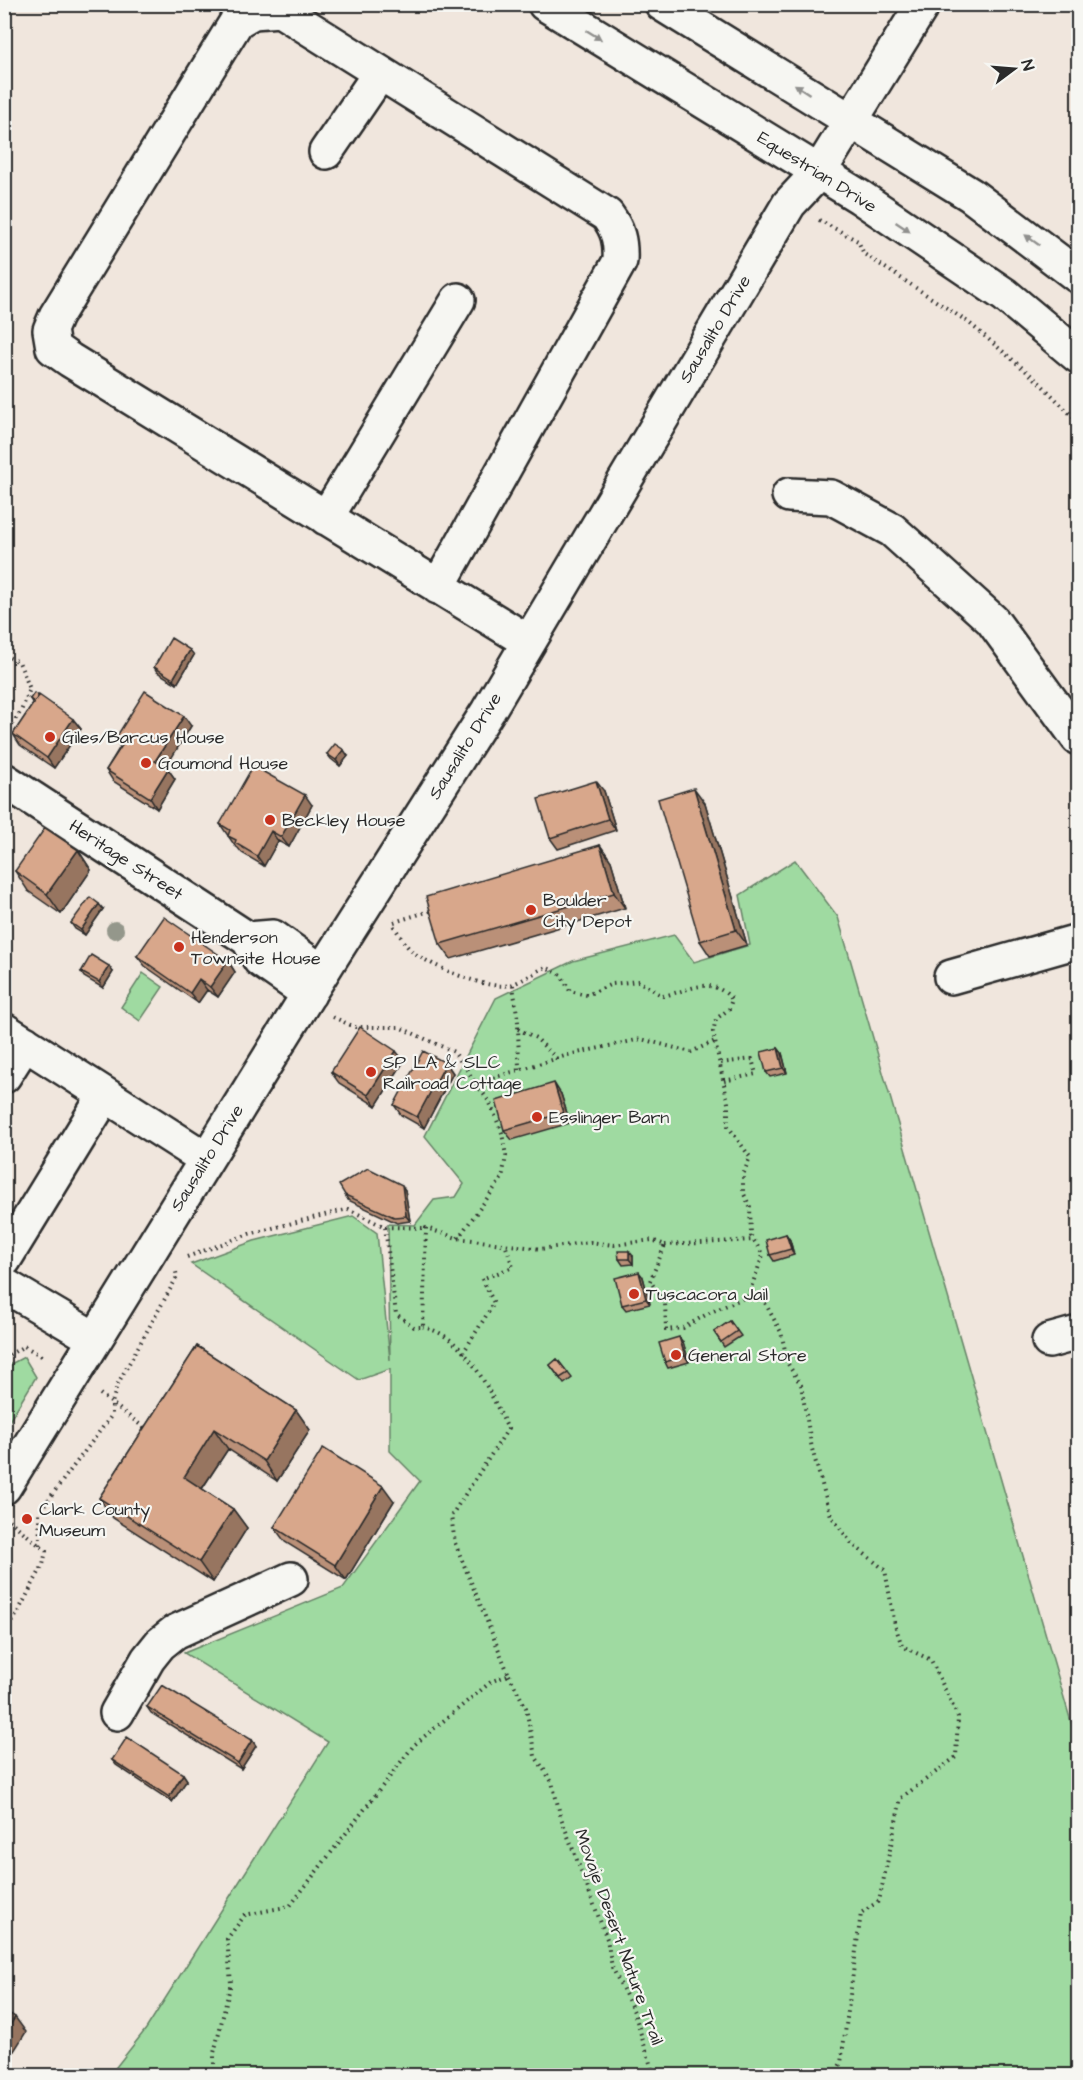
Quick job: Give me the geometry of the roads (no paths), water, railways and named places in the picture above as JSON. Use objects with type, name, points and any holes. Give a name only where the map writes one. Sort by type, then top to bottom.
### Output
[{"type":"street","name":"Equestrian Drive","points":[[544,4],[819,172],[1005,295],[1078,356]]},
{"type":"street","points":[[662,4],[971,195],[1078,276]]},
{"type":"street","name":"Sausalito Drive","points":[[4,1487],[95,1339],[161,1255],[206,1159],[530,642],[789,204],[819,172],[923,4]]},
{"type":"street","points":[[438,587],[620,261],[621,244],[617,228],[607,215],[280,10],[253,12],[237,21],[56,316],[50,330],[53,348],[326,518],[438,587],[530,642]]},
{"type":"street","points":[[326,152],[380,73]]},
{"type":"street","points":[[326,518],[458,300]]},
{"type":"street","points":[[789,495],[831,497],[892,530],[992,620],[1078,738]]},
{"type":"street","name":"Heritage Street","points":[[4,780],[248,939],[273,937],[312,989]]},
{"type":"street","points":[[951,977],[1078,941]]},
{"type":"street","points":[[4,1076],[15,1036],[206,1159]]},
{"type":"street","points":[[4,1260],[105,1095]]},
{"type":"street","points":[[4,1285],[95,1339]]},
{"type":"street","points":[[117,1713],[148,1659],[168,1638],[291,1579]]},
{"type":"place","name":"Giles/Barcus House","points":[[50,737]]},
{"type":"place","name":"Goumond House","points":[[146,763]]},
{"type":"place","name":"Beckley House","points":[[270,820]]},
{"type":"place","name":"Boulder City Depot","points":[[531,910]]},
{"type":"place","name":"Henderson Townsite House","points":[[179,947]]},
{"type":"place","name":"SP LA & SLC Railroad Cottage","points":[[371,1072]]},
{"type":"place","name":"Esslinger Barn","points":[[537,1117]]},
{"type":"place","name":"Tuscacora Jail","points":[[634,1294]]},
{"type":"place","name":"General Store","points":[[676,1355]]},
{"type":"place","name":"Clark County Museum","points":[[27,1519]]}]
